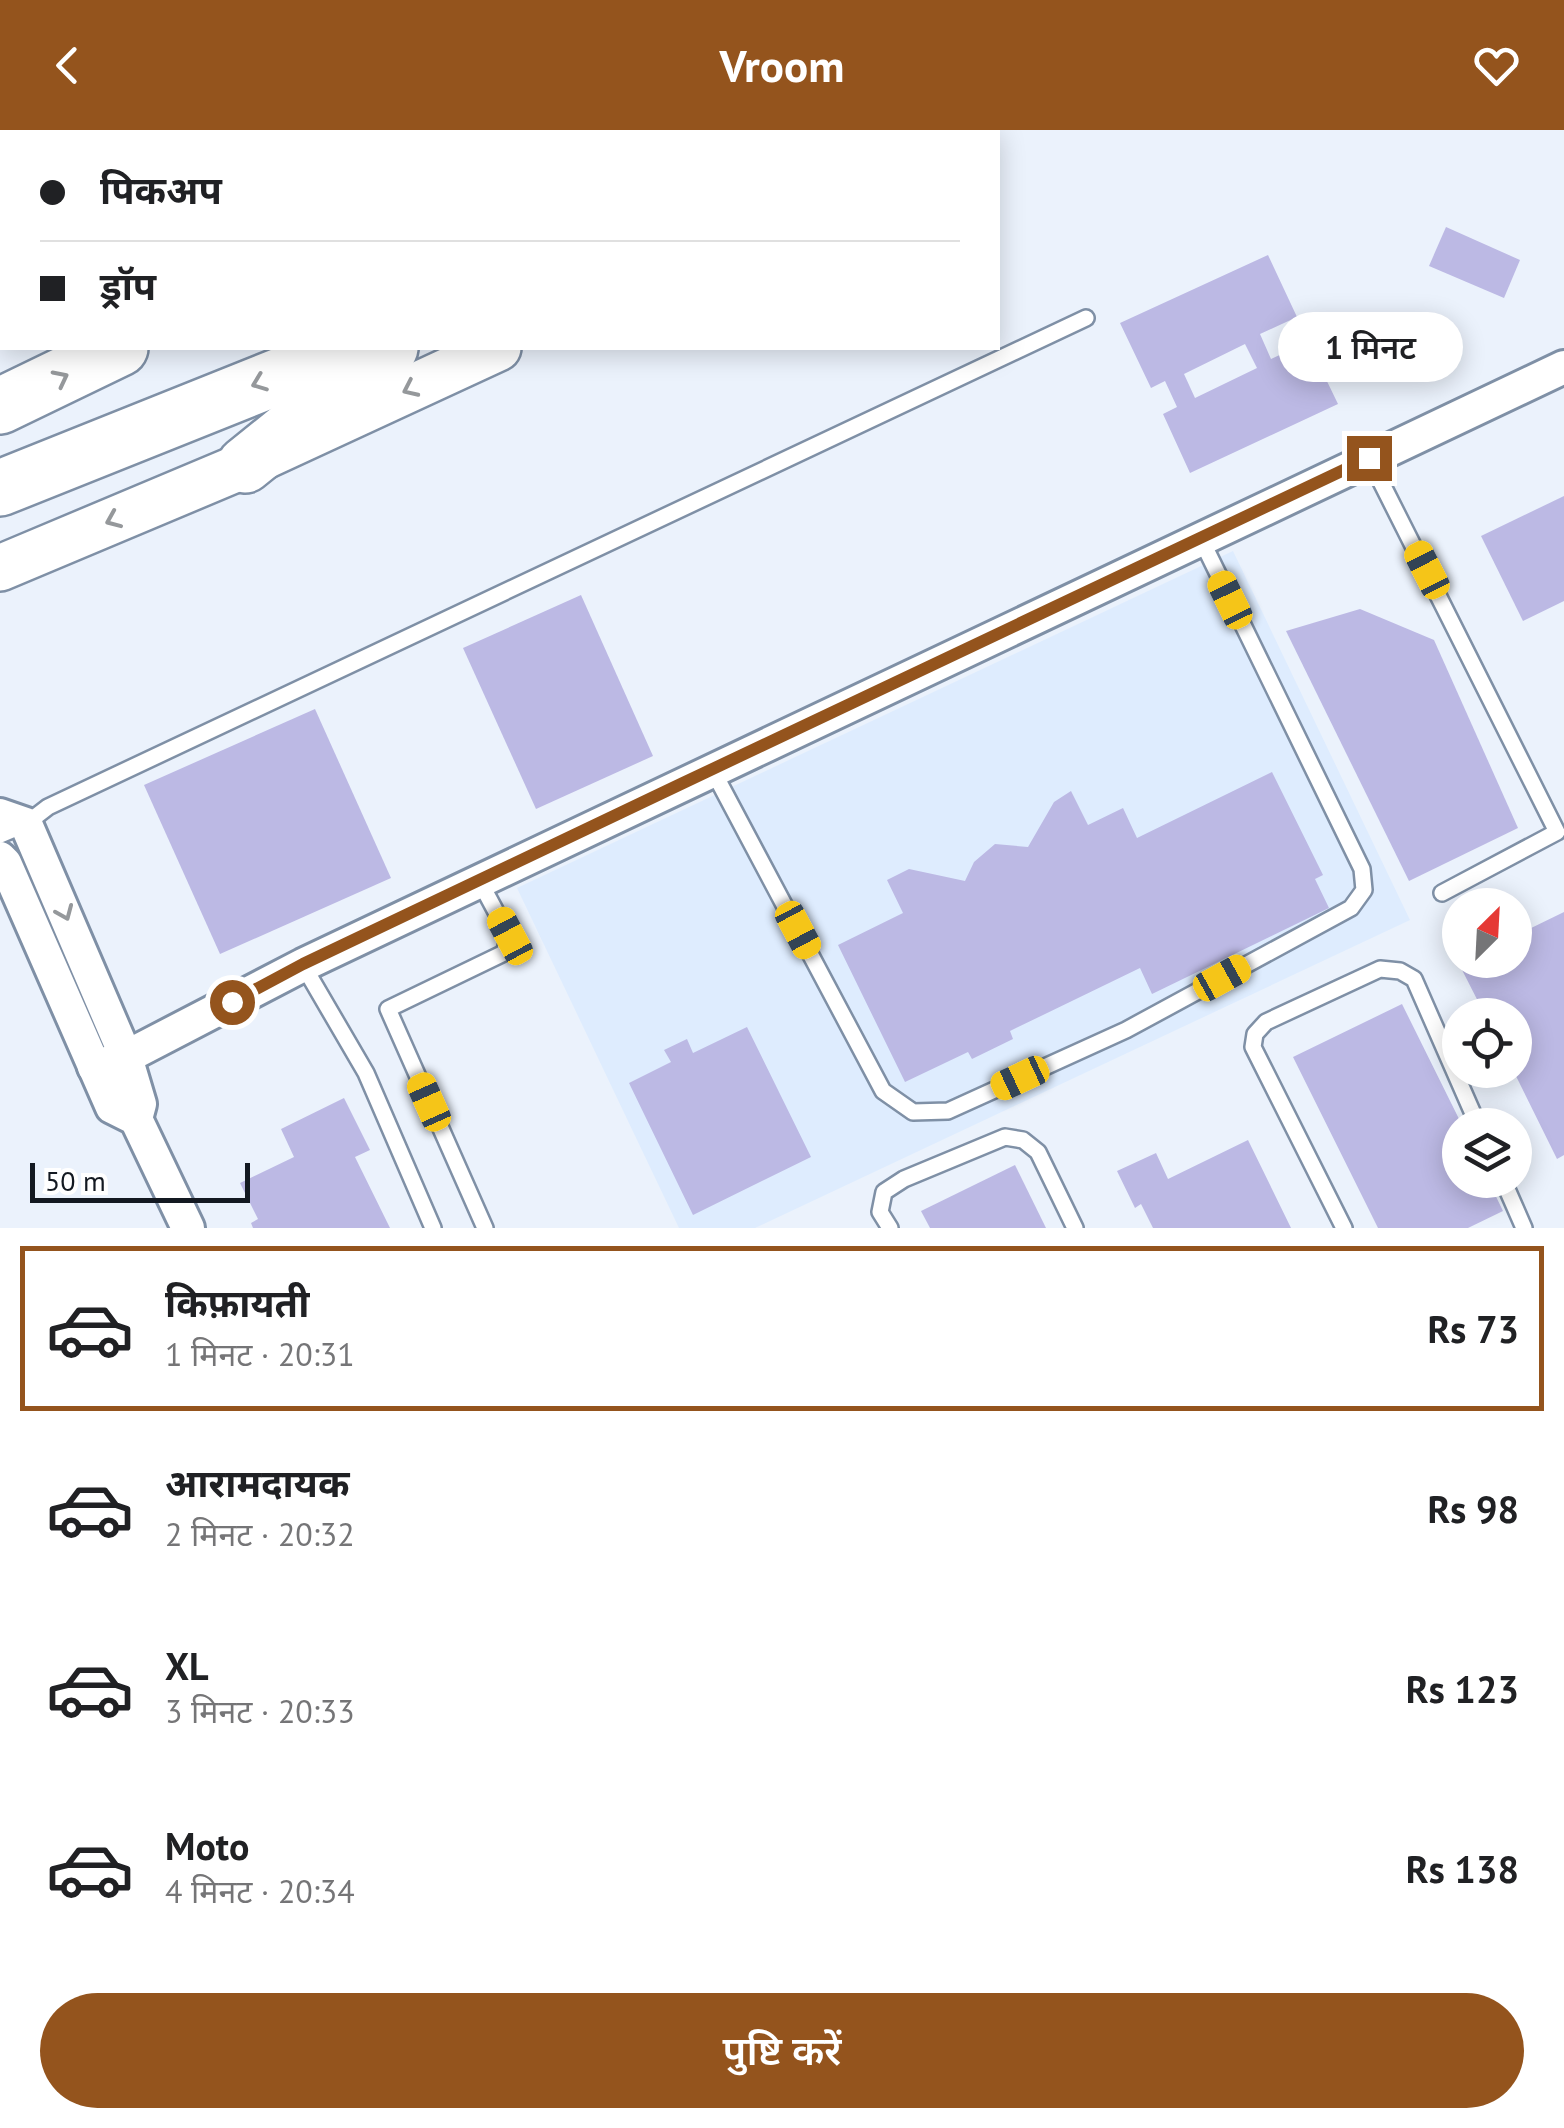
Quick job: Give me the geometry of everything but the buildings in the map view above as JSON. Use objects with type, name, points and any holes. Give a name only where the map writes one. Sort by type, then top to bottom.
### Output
[{"type":"highway","points":[[0,406],[116,350]]},
{"type":"highway","points":[[0,488],[345,350]]},
{"type":"highway","points":[[244,465],[388,350]]},
{"type":"main road","points":[[0,568],[244,465],[494,350]]},
{"type":"street","points":[[94,1067],[126,1058],[303,964],[1564,366]]},
{"type":"street","points":[[9,825],[126,1058],[140,1104],[136,1119]]},
{"type":"street","points":[[0,858],[6,863],[112,1108],[136,1119],[188,1228]]},
{"type":"lane","points":[[9,825],[1086,318]]},
{"type":"lane","points":[[1369,458],[1557,832],[1453,888]]},
{"type":"lane","points":[[712,769],[883,1090],[914,1112],[948,1111],[1126,1030],[1350,908],[1364,890],[1362,869],[1200,537]]},
{"type":"lane","points":[[479,880],[510,936],[504,952],[388,1008],[485,1228]]},
{"type":"lane","points":[[303,964],[366,1073],[432,1228]]},
{"type":"lane","points":[[1344,1228],[1252,1047],[1255,1034],[1266,1022],[1380,969],[1400,971],[1414,979],[1471,1108]]},
{"type":"lane","points":[[890,1228],[880,1212],[884,1192],[904,1179],[1005,1137],[1024,1140],[1038,1152],[1075,1228]]},
{"type":"lane","points":[[1510,1198],[1524,1228]]},
{"type":"shaded area","points":[[1233,551],[1410,920],[755,1228],[679,1228],[517,888]]},
{"type":"route","points":[[232,1002],[303,964],[1369,458]]}]
